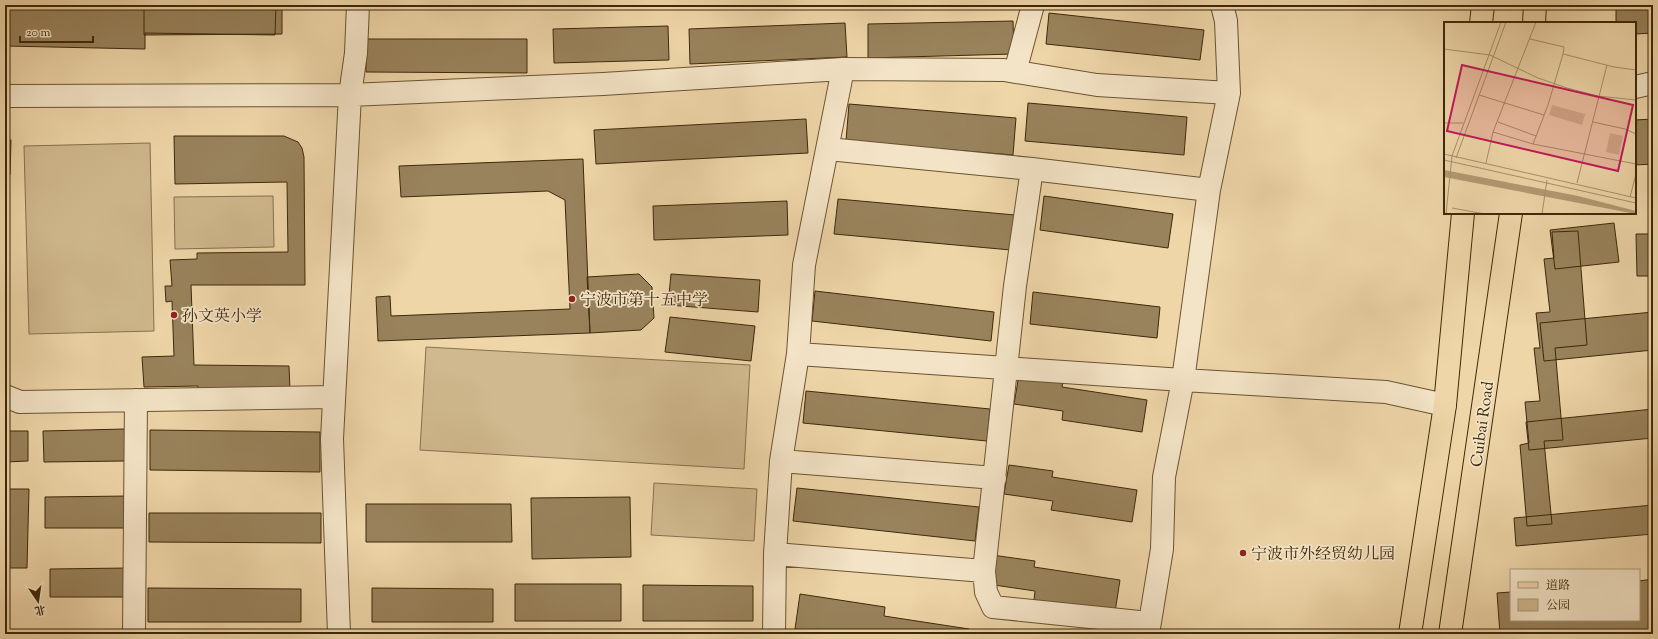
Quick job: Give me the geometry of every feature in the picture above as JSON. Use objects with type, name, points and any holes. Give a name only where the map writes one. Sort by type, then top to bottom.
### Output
[{"type":"main road","points":[[1481,22],[1483,5]]},
{"type":"main road","points":[[1534,22],[1535,5]]},
{"type":"main road","points":[[1410,634],[1445,404],[1463,214]]},
{"type":"main road","name":"Cuibai Road","points":[[1450,634],[1511,214]]},
{"type":"street","points":[[339,634],[332,439],[333,397],[350,95],[356,53],[358,5]]},
{"type":"street","points":[[1015,72],[1033,5]]},
{"type":"street","points":[[1032,169],[1015,286],[984,571],[986,592],[993,607],[1148,629],[1162,549],[1164,477],[1183,380],[1209,190],[1229,93],[1226,22],[1222,5]]},
{"type":"street","points":[[774,634],[775,554],[781,461],[798,354],[804,265],[843,69]]},
{"type":"street","points":[[5,96],[350,95],[603,84],[843,69],[1004,70],[1097,85],[1229,93]]},
{"type":"street","points":[[1636,87],[1653,83]]},
{"type":"street","points":[[828,149],[1032,169],[1209,190]]},
{"type":"street","points":[[798,354],[1386,392],[1445,404]]},
{"type":"street","points":[[5,396],[20,402],[333,397]]},
{"type":"street","points":[[134,634],[136,400]]},
{"type":"street","points":[[781,461],[995,478]]},
{"type":"street","points":[[775,554],[984,571]]},
{"type":"green space","points":[[150,143],[154,331],[29,334],[24,146]]},
{"type":"green space","points":[[273,196],[274,247],[175,249],[174,197]]},
{"type":"green space","points":[[426,347],[750,365],[744,469],[420,450]]},
{"type":"green space","points":[[654,483],[757,489],[754,541],[651,535]]},
{"type":"building","points":[[5,5],[276,5],[275,35],[145,33],[145,49],[5,46]]},
{"type":"building","points":[[144,5],[282,5],[282,34],[144,35]]},
{"type":"building","points":[[1594,5],[1653,5],[1653,33],[1636,34],[1636,22],[1616,22],[1616,7],[1594,8]]},
{"type":"building","points":[[1049,13],[1204,30],[1200,60],[1046,44]]},
{"type":"building","points":[[1013,21],[1014,54],[868,58],[868,24]]},
{"type":"building","points":[[845,23],[847,57],[690,64],[689,29]]},
{"type":"building","points":[[668,26],[669,60],[554,63],[553,29]]},
{"type":"building","points":[[366,39],[527,39],[527,73],[366,72]]},
{"type":"building","points":[[1028,103],[1187,117],[1184,155],[1025,141]]},
{"type":"building","points":[[849,104],[1016,118],[1013,155],[846,141]]},
{"type":"building","points":[[806,119],[808,153],[596,164],[594,130]]},
{"type":"building","points":[[1653,119],[1653,164],[1636,165],[1636,120]]},
{"type":"building","points":[[174,136],[284,136],[298,142],[302,148],[304,157],[305,285],[191,285],[194,365],[289,366],[290,390],[198,391],[198,386],[144,387],[142,357],[174,356],[172,301],[166,302],[165,286],[172,286],[170,260],[197,259],[197,253],[288,252],[287,182],[175,184]]},
{"type":"building","points":[[5,140],[11,140],[10,175],[5,175]]},
{"type":"building","points":[[583,159],[590,333],[378,341],[376,297],[390,296],[391,316],[570,309],[565,200],[548,191],[401,197],[399,166]]},
{"type":"building","points":[[1044,196],[1173,214],[1168,248],[1040,230]]},
{"type":"building","points":[[838,199],[1015,215],[1011,250],[834,234]]},
{"type":"building","points":[[787,201],[788,235],[654,240],[653,206]]},
{"type":"building","points":[[1614,223],[1619,262],[1555,269],[1550,230]]},
{"type":"building","points":[[1578,231],[1587,345],[1555,348],[1563,440],[1544,441],[1552,524],[1527,526],[1520,445],[1529,443],[1525,402],[1540,401],[1534,348],[1540,348],[1536,313],[1550,312],[1544,259],[1554,258],[1552,232]]},
{"type":"building","points":[[1636,234],[1653,234],[1653,276],[1637,276]]},
{"type":"building","points":[[639,274],[652,287],[654,318],[641,330],[590,333],[587,277]]},
{"type":"building","points":[[671,274],[760,280],[758,312],[668,305]]},
{"type":"building","points":[[815,291],[994,312],[991,341],[812,321]]},
{"type":"building","points":[[1033,292],[1160,307],[1157,338],[1030,324]]},
{"type":"building","points":[[1653,312],[1653,350],[1544,361],[1540,323]]},
{"type":"building","points":[[670,317],[755,326],[751,361],[665,352]]},
{"type":"building","points":[[1019,375],[1063,381],[1062,387],[1147,400],[1142,432],[1062,420],[1063,411],[1014,404]]},
{"type":"building","points":[[806,391],[990,409],[987,441],[803,423]]},
{"type":"building","points":[[1653,409],[1653,438],[1529,450],[1526,422]]},
{"type":"building","points":[[125,429],[125,461],[44,462],[43,431]]},
{"type":"building","points":[[150,430],[320,432],[320,472],[150,470]]},
{"type":"building","points":[[5,431],[28,431],[28,461],[5,462]]},
{"type":"building","points":[[1009,465],[1053,471],[1052,477],[1137,490],[1132,522],[1051,510],[1053,501],[1004,494]]},
{"type":"building","points":[[797,488],[979,507],[975,541],[793,521]]},
{"type":"building","points":[[5,489],[29,489],[27,568],[5,568]]},
{"type":"building","points":[[129,496],[128,528],[45,528],[45,497]]},
{"type":"building","points":[[630,497],[631,557],[532,559],[531,498]]},
{"type":"building","points":[[366,504],[511,504],[512,542],[366,542]]},
{"type":"building","points":[[1653,505],[1653,534],[1516,546],[1514,518]]},
{"type":"building","points":[[149,513],[321,513],[321,543],[149,542]]},
{"type":"building","points":[[992,555],[1035,561],[1034,567],[1120,580],[1115,612],[1034,600],[1035,591],[987,584]]},
{"type":"building","points":[[128,568],[128,597],[50,597],[50,569]]},
{"type":"building","points":[[1653,579],[1653,634],[1500,634],[1497,593],[1510,592],[1510,621],[1640,621],[1640,581]]},
{"type":"building","points":[[515,584],[621,584],[621,621],[515,621]]},
{"type":"building","points":[[643,585],[753,586],[753,621],[643,621]]},
{"type":"building","points":[[148,588],[301,589],[301,622],[148,622]]},
{"type":"building","points":[[372,588],[493,589],[493,622],[372,622]]},
{"type":"building","points":[[800,594],[885,607],[884,616],[969,629],[968,634],[828,634],[795,629]]},
{"type":"place","name":"宁波市第十五中学","points":[[572,299]]},
{"type":"place","name":"孙文英小学","points":[[174,315]]},
{"type":"place","name":"宁波市外经贸幼儿园","points":[[1243,553]]}]
